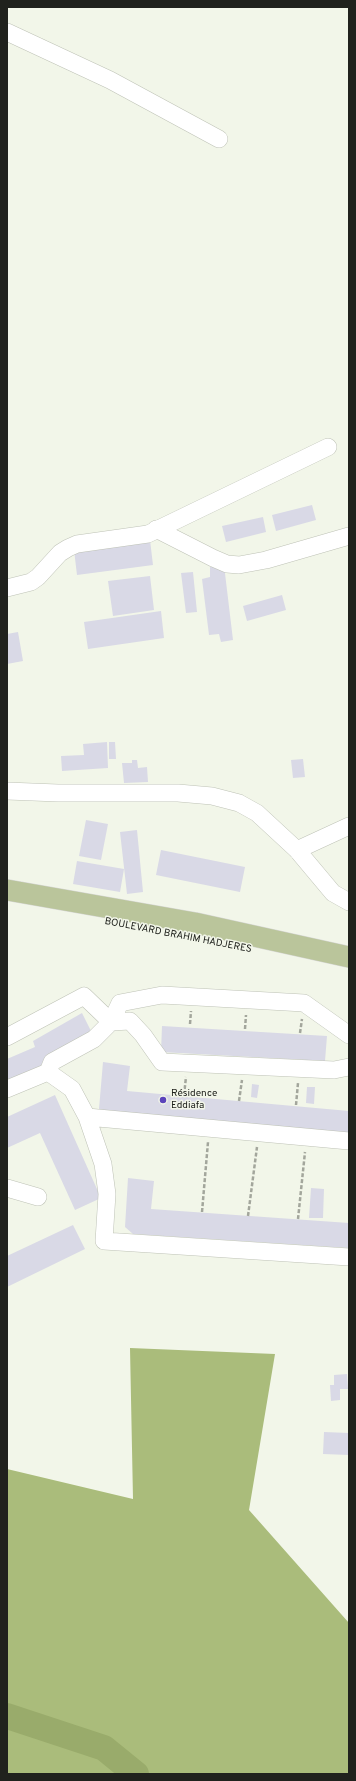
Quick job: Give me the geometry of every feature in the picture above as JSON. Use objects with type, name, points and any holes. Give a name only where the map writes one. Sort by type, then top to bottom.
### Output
[{"type":"main road","points":[[7,890],[195,923],[349,957]]},
{"type":"main road","name":"BOULEVARD BRAHIM HADJERES","points":[[7,904],[189,936],[349,970]]},
{"type":"street","points":[[7,32],[110,80],[219,139]]},
{"type":"street","points":[[7,588],[31,582],[38,577],[60,553],[77,544],[148,534],[328,447]]},
{"type":"street","points":[[156,529],[213,558],[227,564],[239,565],[266,560],[349,536]]},
{"type":"street","points":[[7,782],[26,792]]},
{"type":"street","points":[[7,791],[58,794],[178,793],[212,796],[239,803],[257,813],[297,850],[333,893],[349,902]]},
{"type":"street","points":[[297,850],[349,826]]},
{"type":"street","points":[[7,1089],[48,1072],[52,1062],[94,1039],[111,1022],[120,1002],[162,995],[304,1003],[349,1035]]},
{"type":"street","points":[[7,1037],[84,996],[111,1022],[130,1021],[143,1034],[162,1062],[334,1070],[349,1067]]},
{"type":"street","points":[[48,1072],[72,1089],[87,1117],[103,1164],[107,1194],[104,1241],[349,1257]]},
{"type":"street","points":[[87,1117],[349,1141]]},
{"type":"street","points":[[7,1188],[38,1197]]},
{"type":"path","points":[[239,1101],[244,1066]]},
{"type":"path","points":[[296,1105],[299,1069]]},
{"type":"path","points":[[202,1212],[209,1128]]},
{"type":"path","points":[[248,1216],[258,1133]]},
{"type":"path","points":[[298,1219],[306,1137]]},
{"type":"green space","points":[[130,1348],[275,1354],[249,1510],[349,1623],[349,1774],[7,1774],[7,1469],[133,1499]]},
{"type":"building","points":[[312,505],[316,520],[276,531],[272,515]]},
{"type":"building","points":[[263,517],[266,532],[226,542],[222,526]]},
{"type":"building","points":[[150,540],[153,565],[77,575],[74,550]]},
{"type":"building","points":[[224,565],[233,640],[221,642],[219,634],[209,635],[202,579],[210,577],[210,567]]},
{"type":"building","points":[[193,572],[197,612],[186,613],[181,573]]},
{"type":"building","points":[[150,576],[154,610],[113,616],[108,581]]},
{"type":"building","points":[[282,595],[286,610],[247,621],[243,606]]},
{"type":"building","points":[[161,611],[164,638],[88,649],[84,622]]},
{"type":"building","points":[[18,632],[23,661],[7,664],[7,634]]},
{"type":"building","points":[[107,742],[108,768],[62,771],[61,756],[84,755],[83,744]]},
{"type":"building","points":[[109,742],[115,742],[116,759],[109,759]]},
{"type":"building","points":[[303,759],[305,777],[293,778],[291,760]]},
{"type":"building","points":[[132,760],[137,760],[138,768],[147,767],[148,782],[124,783],[122,763],[132,763]]},
{"type":"building","points":[[86,820],[108,824],[101,860],[79,856]]},
{"type":"building","points":[[137,830],[143,892],[127,894],[120,832]]},
{"type":"building","points":[[161,850],[245,867],[240,892],[156,875]]},
{"type":"building","points":[[77,861],[124,869],[120,892],[73,884]]},
{"type":"building","points":[[82,1013],[94,1037],[7,1087],[7,1059],[35,1047],[33,1041]]},
{"type":"building","points":[[162,1026],[327,1036],[325,1061],[161,1052]]},
{"type":"building","name":"Résidence Eddiafa","points":[[103,1062],[130,1066],[127,1091],[349,1111],[349,1135],[105,1113],[99,1109]]},
{"type":"building","points":[[252,1084],[259,1085],[257,1098],[251,1097]]},
{"type":"building","points":[[307,1087],[315,1087],[314,1104],[306,1103]]},
{"type":"building","points":[[55,1095],[101,1198],[75,1210],[40,1133],[7,1148],[7,1117]]},
{"type":"building","points":[[128,1178],[154,1181],[151,1209],[349,1223],[349,1248],[133,1234],[125,1227]]},
{"type":"building","points":[[311,1188],[324,1189],[323,1218],[309,1218]]},
{"type":"building","points":[[73,1225],[85,1249],[7,1287],[7,1256]]},
{"type":"building","points":[[347,1374],[348,1389],[340,1389],[340,1400],[331,1401],[330,1385],[334,1385],[334,1375]]},
{"type":"building","points":[[324,1432],[349,1433],[349,1455],[323,1454]]},
{"type":"waterway","points":[[7,1716],[104,1748],[136,1774]]},
{"type":"place","name":"Résidence Eddiafa","points":[[163,1100]]}]
